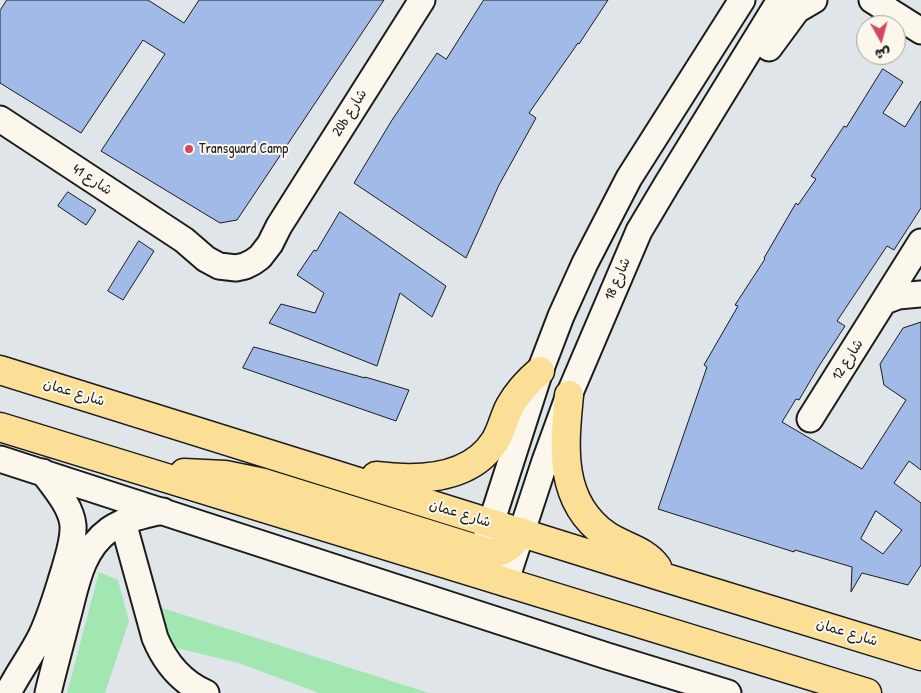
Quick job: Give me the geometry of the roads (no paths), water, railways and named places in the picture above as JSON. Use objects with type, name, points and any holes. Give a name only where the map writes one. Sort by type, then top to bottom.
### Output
[{"type":"main road","name":"شارع عمان","points":[[0,370],[921,656]]},
{"type":"main road","points":[[344,478],[363,475],[399,479],[429,478],[441,476],[466,466],[482,456],[494,442],[511,405],[524,386],[540,371]]},
{"type":"main road","points":[[569,395],[566,469],[579,505],[591,521],[606,535],[640,551],[648,557],[659,569],[662,577]]},
{"type":"main road","points":[[0,427],[155,474],[479,562],[505,583],[868,693]]},
{"type":"main road","points":[[479,562],[493,554],[504,551],[512,545],[521,532]]},
{"type":"street","name":"20b شارع","points":[[278,226],[422,0]]},
{"type":"street","name":"شارع 18","points":[[505,583],[569,395],[640,231],[652,207],[780,0]]},
{"type":"street","points":[[743,60],[754,59],[764,53],[797,10],[814,0]]},
{"type":"street","points":[[871,2],[921,31]]},
{"type":"street","points":[[479,562],[540,371],[573,289],[629,178],[737,5]]},
{"type":"street","name":"شارع 41","points":[[0,120],[184,240],[221,256],[235,256],[250,251],[278,226]]},
{"type":"street","name":"شارع 12","points":[[917,248],[914,272],[921,288]]},
{"type":"street","name":"شارع 12","points":[[810,419],[917,248]]},
{"type":"street","points":[[885,301],[898,296],[921,294]]},
{"type":"street","points":[[0,459],[607,656],[728,693]]},
{"type":"street","points":[[8,693],[40,638],[50,614],[59,589],[72,537],[73,524],[68,510],[42,472]]},
{"type":"street","points":[[48,693],[80,570],[87,554],[108,530],[135,517],[163,511]]},
{"type":"street","points":[[123,522],[160,651],[177,674],[206,693]]},
{"type":"place","name":"Transguard Camp","points":[[189,149]]}]
